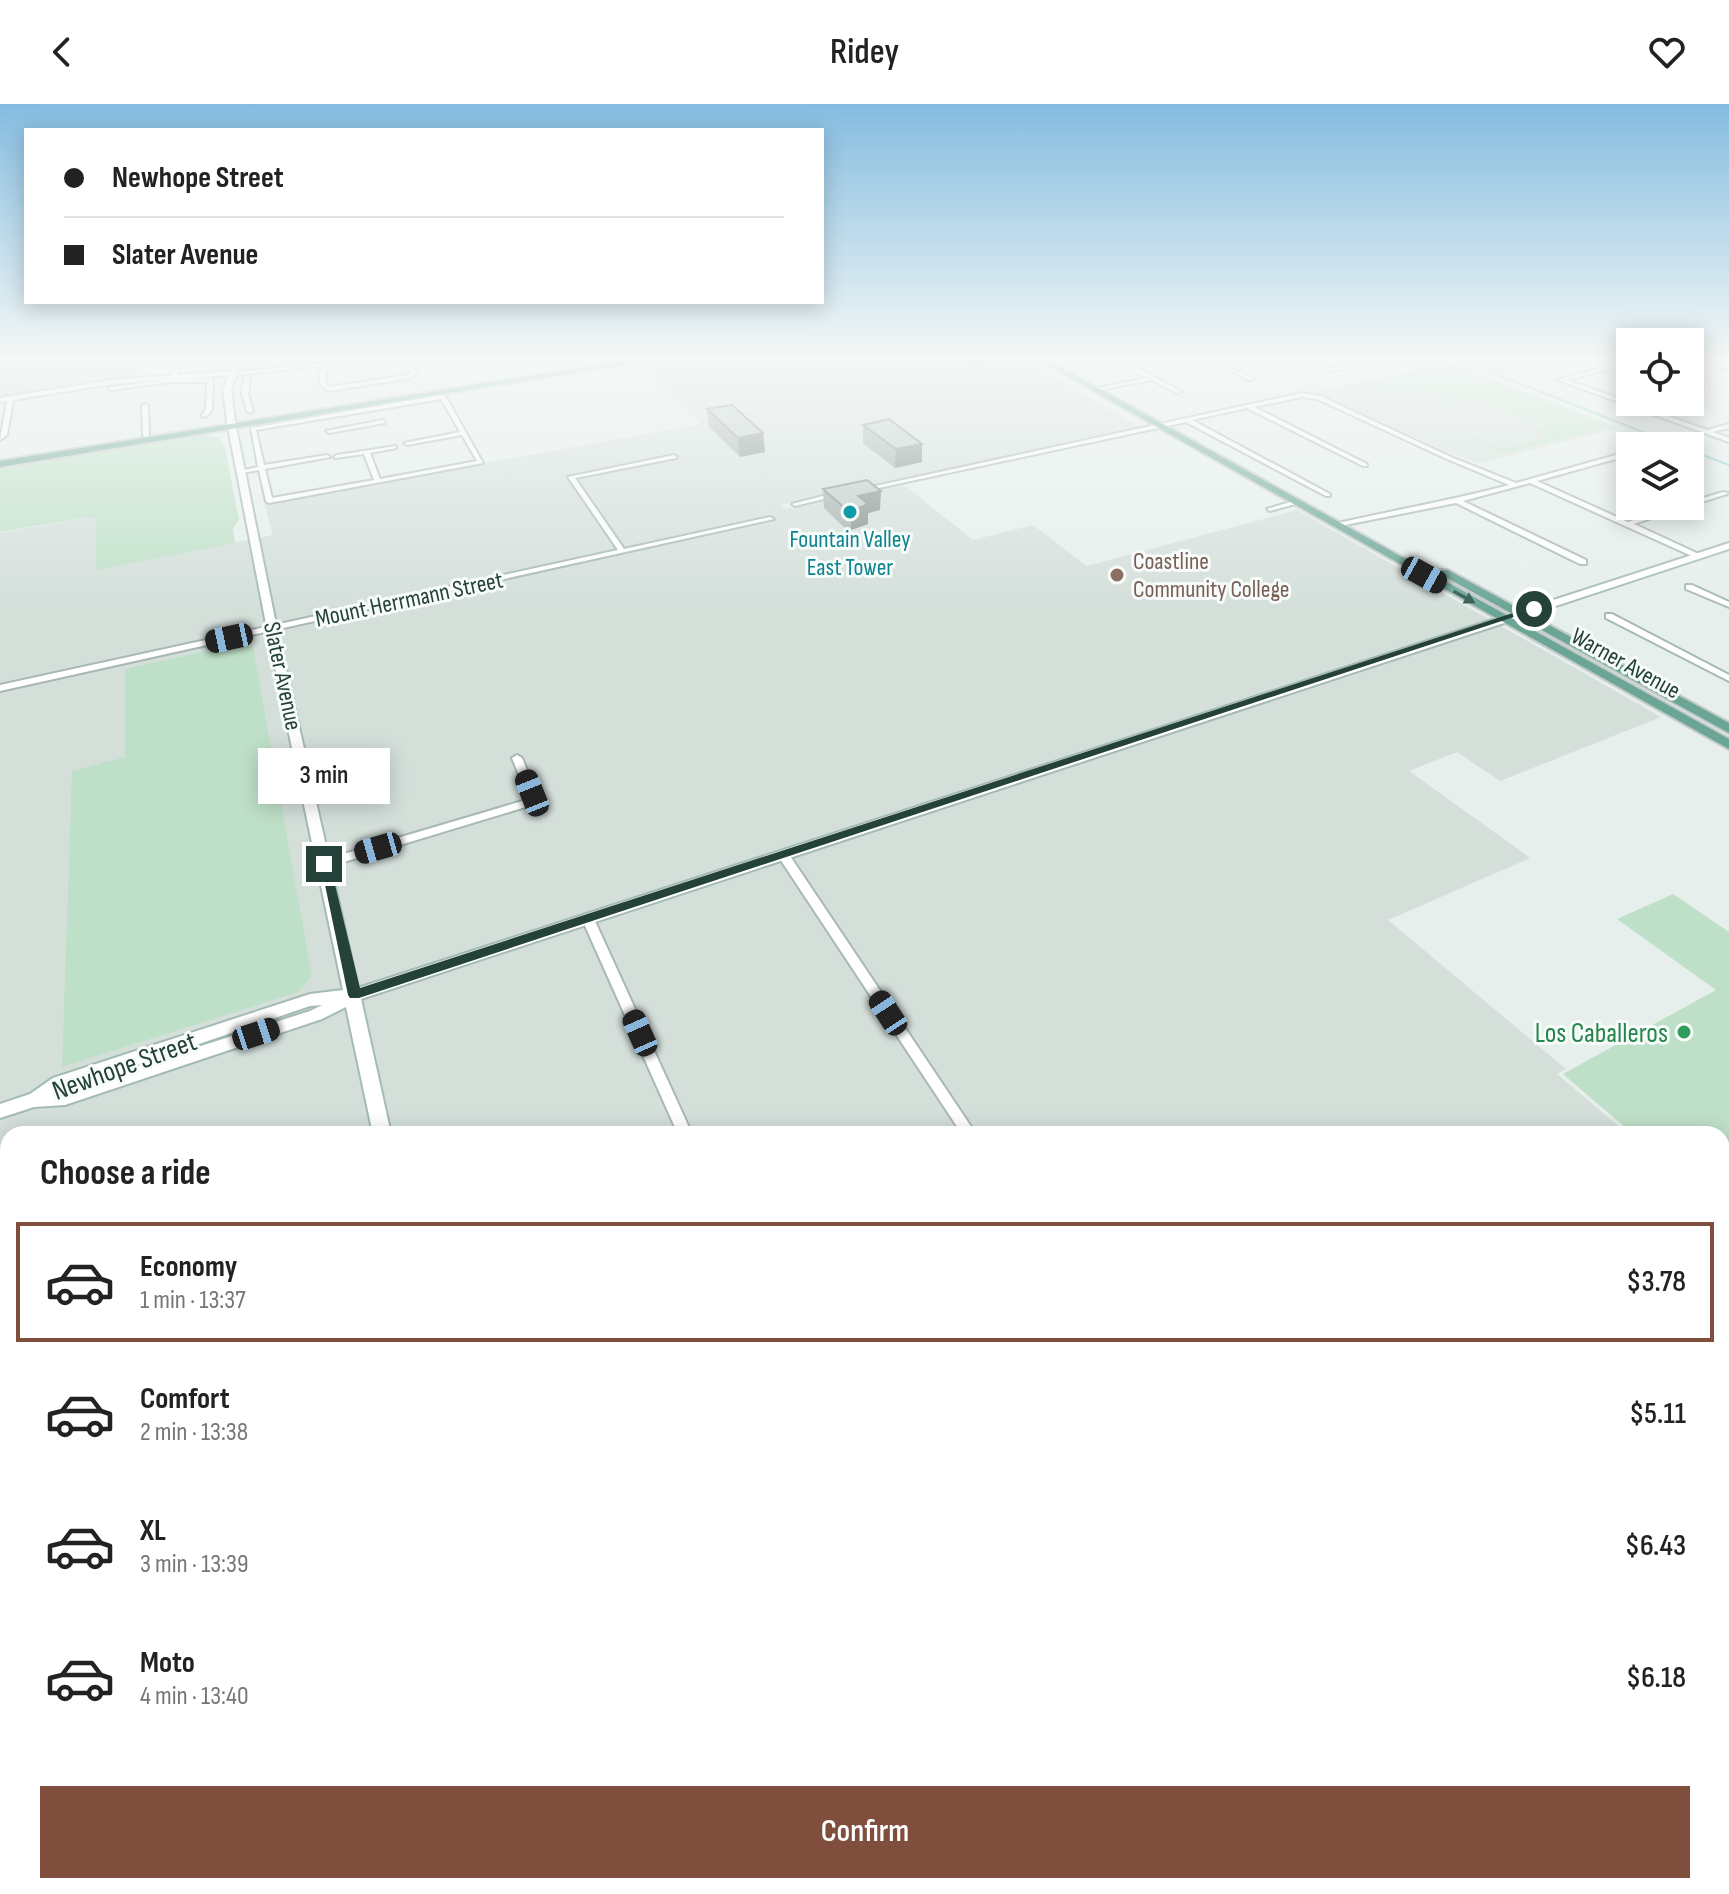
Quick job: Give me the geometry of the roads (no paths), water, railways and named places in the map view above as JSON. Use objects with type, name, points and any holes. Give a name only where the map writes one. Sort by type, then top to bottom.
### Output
[{"type":"main road","points":[[52,453],[101,444]]},
{"type":"main road","points":[[0,461],[111,444]]},
{"type":"main road","name":"Warner Avenue","points":[[1191,444],[1729,745]]},
{"type":"main road","name":"Warner Avenue","points":[[1211,444],[1729,729]]},
{"type":"street","name":"Slater Avenue","points":[[237,444],[272,629],[355,995],[380,1126]]},
{"type":"street","points":[[256,444],[269,501],[481,462],[470,444]]},
{"type":"street","points":[[795,504],[1073,444]]},
{"type":"street","points":[[1231,444],[1328,495]]},
{"type":"street","points":[[1322,444],[1365,465]]},
{"type":"street","points":[[1420,444],[1516,485]]},
{"type":"street","points":[[337,457],[394,447]]},
{"type":"street","points":[[366,452],[378,481]]},
{"type":"street","points":[[243,471],[327,457]]},
{"type":"street","points":[[622,551],[571,477],[674,457]]},
{"type":"street","points":[[1338,525],[1457,501],[1616,457]]},
{"type":"street","points":[[1531,481],[1697,555]]},
{"type":"street","points":[[1704,500],[1725,493]]},
{"type":"street","points":[[1457,501],[1583,562]]},
{"type":"street","points":[[1270,509],[1297,502]]},
{"type":"street","name":"Mount Herrmann Street","points":[[0,688],[770,519]]},
{"type":"street","points":[[1628,524],[1640,520]]},
{"type":"street","name":"Newhope Street","points":[[0,1111],[34,1100],[65,1098],[316,1015],[355,995],[1729,546]]},
{"type":"street","points":[[1689,587],[1729,605]]},
{"type":"street","points":[[1609,616],[1729,678]]},
{"type":"street","points":[[324,864],[535,801],[517,758]]},
{"type":"street","points":[[784,856],[964,1126]]},
{"type":"street","points":[[588,919],[681,1126]]},
{"type":"waterway","points":[[1704,455],[1729,465]]},
{"type":"place","name":"Fountain Valley East Tower","points":[[850,512]]},
{"type":"place","name":"Coastline Community College","points":[[1117,575]]},
{"type":"place","name":"Los Caballeros","points":[[1684,1032]]}]
